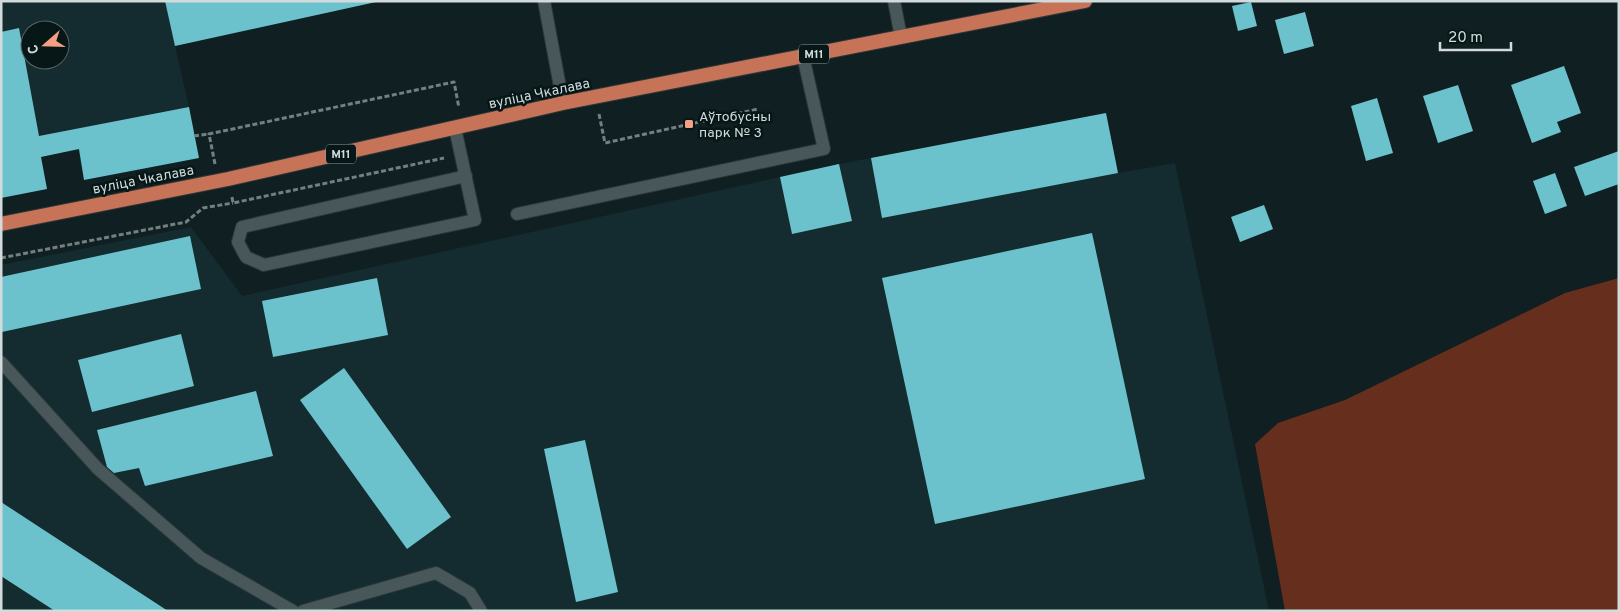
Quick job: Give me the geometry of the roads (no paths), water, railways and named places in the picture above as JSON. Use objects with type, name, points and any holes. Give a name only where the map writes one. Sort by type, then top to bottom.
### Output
[{"type":"highway","name":"вуліца Чкалава","points":[[1,224],[228,179],[563,103],[1085,1]]},
{"type":"lane","points":[[544,1],[563,103]]},
{"type":"lane","points":[[894,1],[901,37]]},
{"type":"lane","points":[[517,214],[824,149],[803,56]]},
{"type":"lane","points":[[455,128],[462,155],[475,220],[264,265],[246,257],[238,242],[242,226],[466,176]]},
{"type":"lane","points":[[1,362],[98,469],[194,551],[293,611]]},
{"type":"lane","points":[[303,611],[436,573],[470,593],[481,611]]},
{"type":"place","name":"Аўтобусны парк № 3","points":[[689,124]]}]
